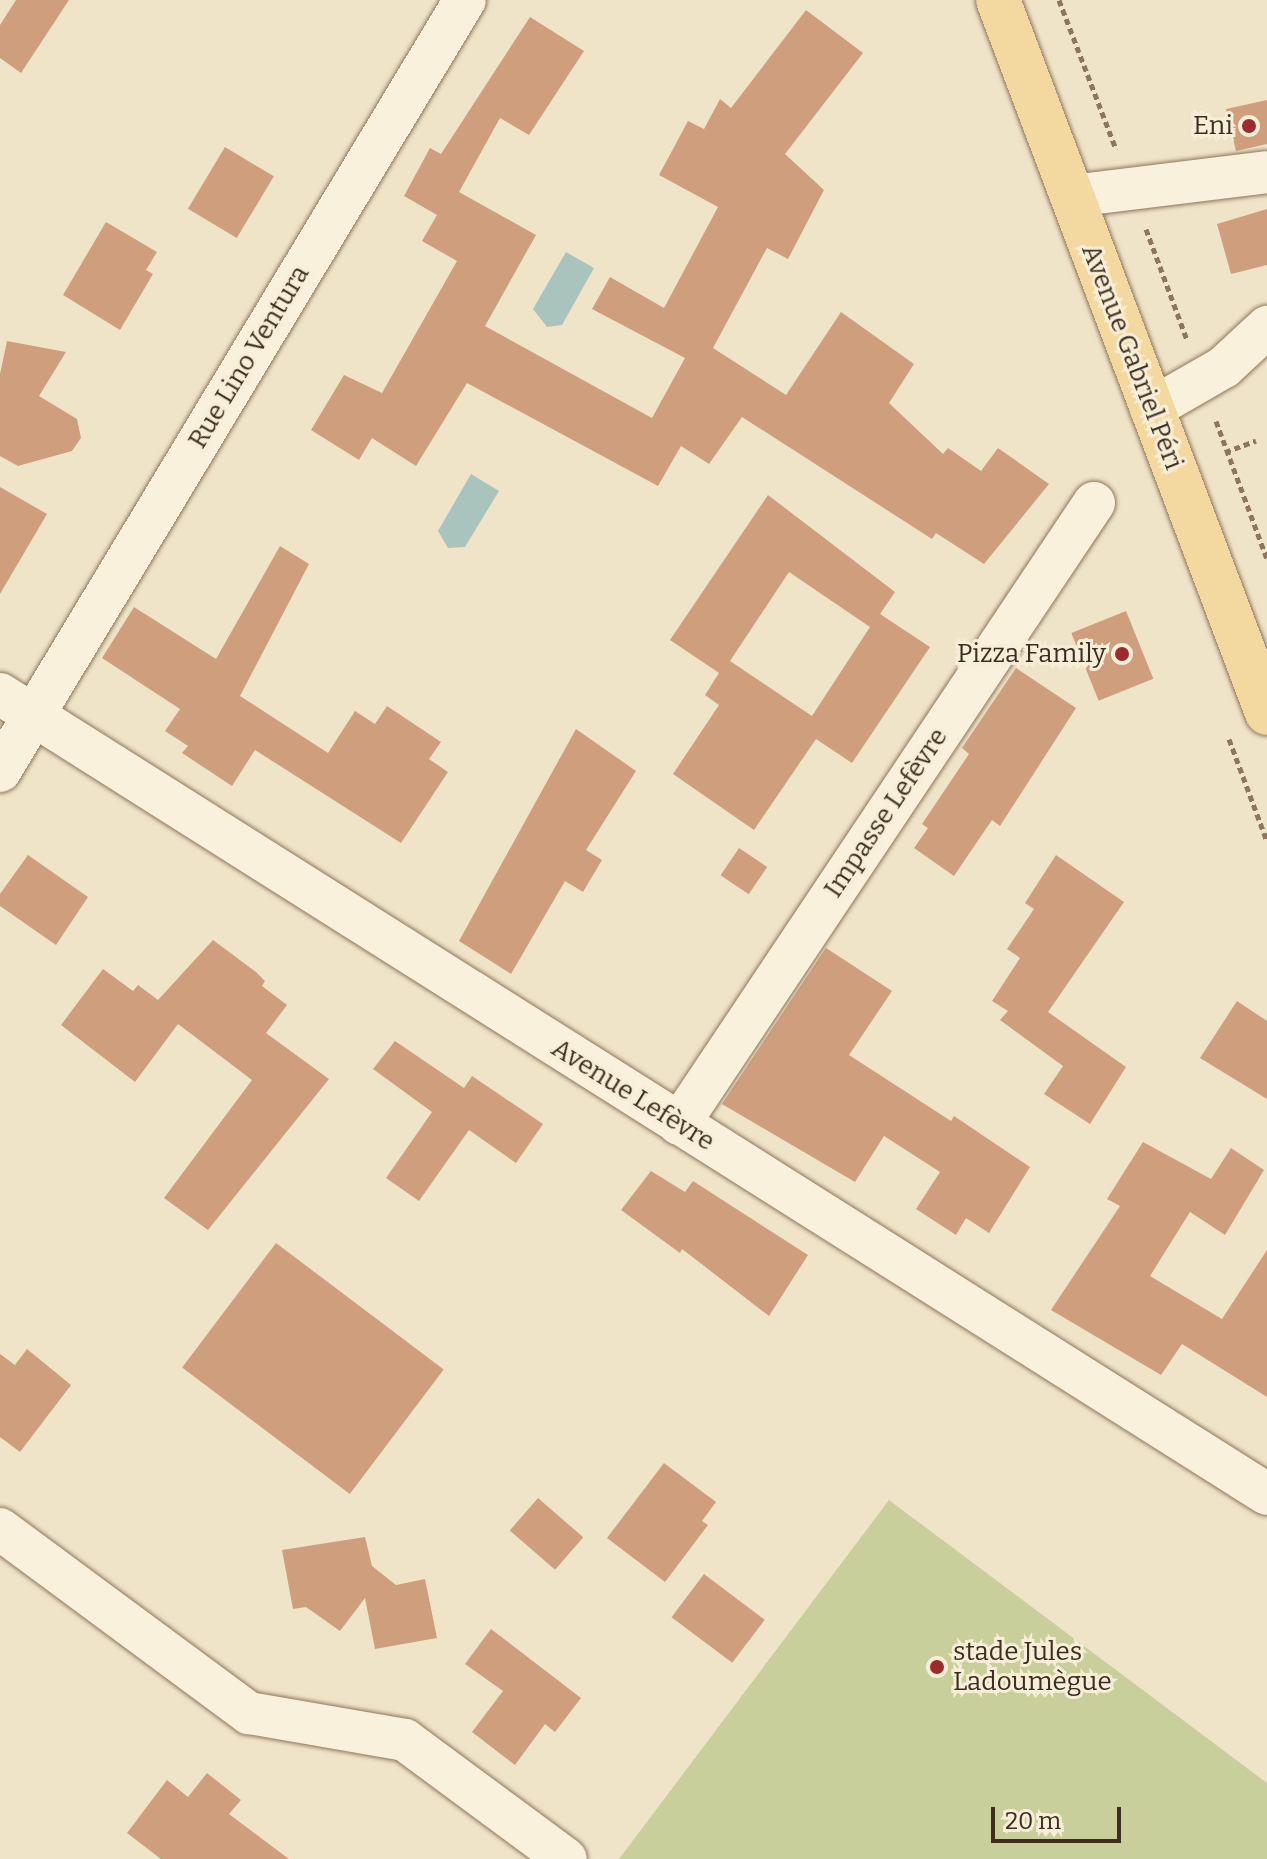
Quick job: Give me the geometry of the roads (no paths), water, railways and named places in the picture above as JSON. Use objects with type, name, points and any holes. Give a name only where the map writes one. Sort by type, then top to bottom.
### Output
[{"type":"main road","name":"Avenue Gabriel Péri","points":[[998,0],[1267,713]]},
{"type":"street","name":"Rue Lino Ventura","points":[[0,771],[17,705],[465,0]]},
{"type":"street","points":[[1072,196],[1267,172]]},
{"type":"street","points":[[1151,409],[1202,380],[1267,327]]},
{"type":"street","name":"Impasse Lefèvre","points":[[679,1124],[1094,503]]},
{"type":"street","name":"Avenue Lefèvre","points":[[17,705],[1267,1494]]},
{"type":"street","points":[[0,1529],[249,1713],[405,1740],[566,1859]]},
{"type":"water","points":[[566,252],[594,268],[562,325],[547,327],[533,309]]},
{"type":"water","points":[[471,474],[499,491],[465,547],[448,548],[438,531]]},
{"type":"place","name":"Eni","points":[[1249,126]]},
{"type":"place","name":"Pizza Family","points":[[1122,654]]},
{"type":"place","name":"stade Jules Ladoumègue","points":[[937,1667]]}]
